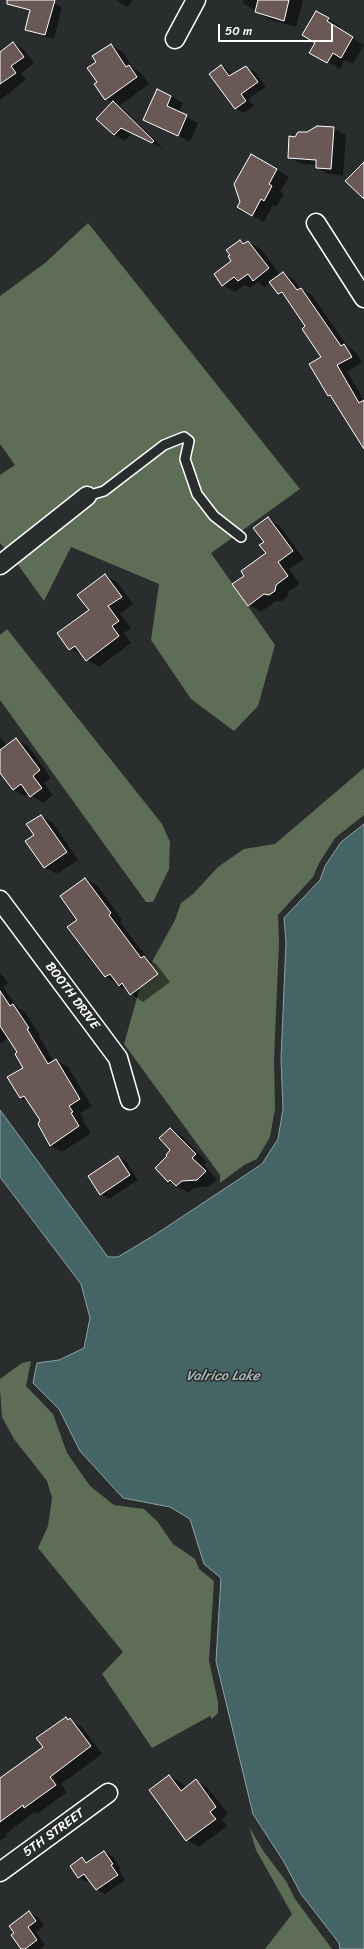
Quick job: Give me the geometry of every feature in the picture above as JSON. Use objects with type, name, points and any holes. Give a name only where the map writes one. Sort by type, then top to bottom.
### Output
[{"type":"street","points":[[175,39],[196,0]]},
{"type":"street","points":[[316,223],[364,298]]},
{"type":"street","points":[[0,565],[87,496]]},
{"type":"street","name":"BOOTH DRIVE","points":[[0,900],[118,1058],[130,1100]]},
{"type":"street","name":"5TH STREET","points":[[0,1872],[108,1793]]},
{"type":"lane","points":[[87,496],[104,491],[164,445],[184,437],[189,441],[185,459],[197,494],[214,516],[241,537]]},
{"type":"green space","points":[[88,223],[300,489],[211,553],[275,645],[258,706],[234,731],[191,699],[151,640],[159,584],[71,547],[44,601],[16,562],[99,497],[89,485],[6,550],[0,543],[0,475],[15,465],[0,444],[0,296],[45,263]]},
{"type":"green space","points":[[7,629],[162,824],[170,842],[169,869],[153,902],[146,902],[0,700],[0,635]]},
{"type":"green space","points":[[364,768],[364,815],[335,838],[319,863],[313,877],[278,915],[279,943],[274,1059],[275,1109],[270,1137],[257,1159],[244,1165],[220,1183],[220,1175],[124,1044],[142,980],[175,920],[181,903],[193,894],[218,867],[244,849],[275,844]]},
{"type":"green space","points":[[31,1361],[26,1386],[53,1414],[67,1453],[90,1486],[114,1505],[144,1509],[157,1521],[173,1544],[195,1559],[199,1569],[214,1581],[209,1661],[218,1702],[218,1713],[212,1719],[210,1716],[152,1748],[102,1674],[123,1652],[38,1548],[48,1526],[52,1498],[47,1481],[14,1439],[2,1417],[0,1390],[0,1379],[22,1363]]},
{"type":"green space","points":[[249,1827],[264,1852],[286,1881],[295,1899],[332,1949],[265,1949],[292,1914],[256,1850]]},
{"type":"water","name":"Valrico Lake","points":[[364,824],[364,1949],[340,1949],[339,1943],[301,1894],[284,1862],[253,1814],[216,1661],[221,1578],[204,1564],[190,1519],[170,1507],[123,1498],[80,1451],[59,1409],[33,1383],[37,1363],[59,1360],[84,1348],[90,1318],[81,1284],[0,1177],[0,1110],[108,1257],[118,1257],[156,1234],[262,1164],[278,1139],[283,1109],[281,1059],[286,942],[284,918],[320,880],[325,866],[341,842]]},
{"type":"building","points":[[7,0],[55,0],[45,35],[25,30],[30,10],[7,4]]},
{"type":"building","points":[[258,0],[289,0],[284,21],[255,12]]},
{"type":"building","points":[[316,11],[329,18],[327,21],[353,37],[341,58],[333,53],[327,63],[309,53],[315,43],[302,35]]},
{"type":"building","points":[[13,42],[24,57],[11,66],[16,73],[0,84],[0,52]]},
{"type":"building","points":[[111,44],[126,67],[129,65],[137,77],[105,100],[94,84],[97,82],[87,68],[96,62],[92,56]]},
{"type":"building","points":[[221,65],[229,76],[246,66],[258,82],[241,94],[246,101],[235,109],[209,74]]},
{"type":"building","points":[[157,89],[171,96],[167,106],[187,115],[178,136],[143,120]]},
{"type":"building","points":[[113,101],[154,141],[152,143],[121,128],[114,135],[96,119]]},
{"type":"building","points":[[317,126],[334,127],[331,169],[316,168],[316,160],[288,158],[289,136],[295,137],[298,132],[307,132]]},
{"type":"building","points":[[251,154],[277,169],[269,184],[272,186],[264,201],[261,199],[252,216],[237,207],[240,202],[234,184]]},
{"type":"building","points":[[364,162],[364,199],[345,181]]},
{"type":"building","points":[[240,240],[243,244],[248,241],[269,268],[253,281],[248,274],[238,281],[234,277],[222,286],[214,274],[231,261],[228,256],[230,255],[226,250]]},
{"type":"building","points":[[283,272],[297,290],[301,288],[341,346],[344,344],[352,357],[337,365],[359,403],[364,400],[364,449],[330,395],[328,396],[309,364],[321,357],[302,329],[305,326],[282,292],[278,294],[269,282]]},
{"type":"building","points":[[268,517],[293,551],[278,562],[288,576],[276,585],[275,591],[269,595],[264,594],[248,606],[232,584],[244,576],[241,571],[266,553],[259,545],[264,542],[253,528]]},
{"type":"building","points":[[105,574],[122,597],[108,606],[119,621],[112,626],[119,636],[86,661],[75,646],[69,650],[57,633],[89,610],[77,595]]},
{"type":"building","points":[[16,738],[40,770],[33,776],[42,788],[30,797],[21,784],[13,790],[0,773],[0,750]]},
{"type":"building","points":[[41,815],[67,852],[44,868],[25,841],[34,835],[26,824]]},
{"type":"building","points":[[85,878],[111,913],[109,915],[141,958],[144,956],[158,974],[130,995],[122,983],[119,986],[110,974],[105,977],[67,927],[77,920],[60,896]]},
{"type":"building","points":[[0,991],[10,1006],[13,1004],[29,1028],[27,1029],[48,1064],[56,1059],[80,1099],[69,1106],[73,1112],[71,1113],[79,1126],[50,1146],[38,1124],[40,1120],[24,1096],[20,1098],[7,1077],[23,1068],[15,1054],[17,1052],[0,1026]]},
{"type":"building","points":[[170,1128],[196,1154],[192,1158],[206,1171],[197,1180],[182,1181],[176,1186],[170,1180],[168,1182],[155,1168],[167,1156],[166,1155],[170,1150],[159,1138]]},
{"type":"building","points":[[118,1156],[130,1175],[100,1195],[88,1176]]},
{"type":"building","points":[[66,1717],[68,1720],[70,1718],[91,1746],[50,1777],[56,1785],[24,1808],[23,1805],[0,1822],[0,1778],[43,1747],[36,1738]]},
{"type":"building","points":[[169,1775],[181,1791],[196,1779],[216,1807],[210,1812],[216,1819],[186,1841],[149,1790]]},
{"type":"building","points":[[104,1851],[113,1864],[111,1865],[118,1875],[96,1890],[84,1874],[78,1878],[70,1866],[82,1857],[86,1863]]},
{"type":"building","points":[[29,1911],[36,1921],[28,1927],[37,1940],[25,1949],[21,1949],[11,1935],[14,1933],[9,1926]]}]
